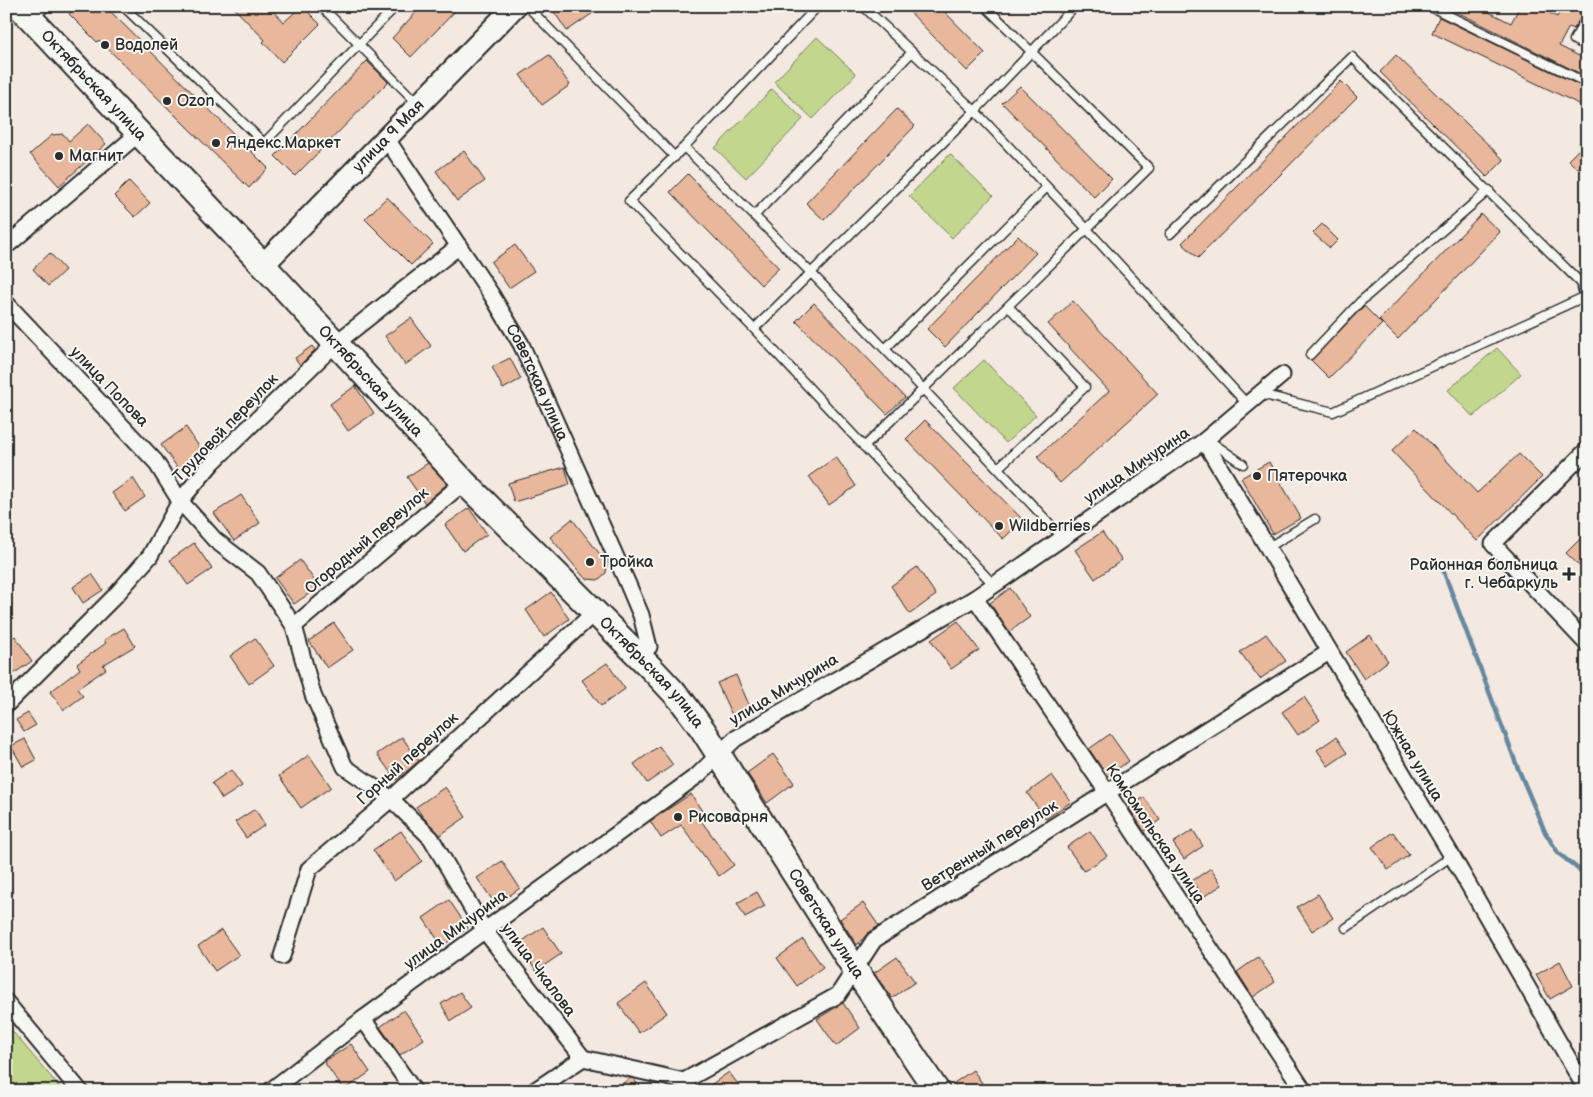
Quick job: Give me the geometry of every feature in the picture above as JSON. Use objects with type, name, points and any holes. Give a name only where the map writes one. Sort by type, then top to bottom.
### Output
[{"type":"main road","name":"улица 9 Мая","points":[[263,265],[515,6]]},
{"type":"main road","name":"Октябрьская улица","points":[[32,11],[138,134],[263,265],[464,482],[681,700],[703,730],[718,756]]},
{"type":"main road","name":"Советская улица","points":[[718,756],[855,969],[937,1091]]},
{"type":"street","points":[[6,245],[10,244],[138,134]]},
{"type":"street","name":"Советская улица","points":[[386,138],[491,294],[521,344],[638,606],[649,647]]},
{"type":"street","name":"Трудовой переулок","points":[[6,705],[115,596],[150,556],[180,501],[213,462],[335,344],[459,246]]},
{"type":"street","name":"улица Попова","points":[[6,303],[155,461],[180,501]]},
{"type":"street","name":"улица Мичурина","points":[[270,1091],[363,1019],[698,775],[735,739],[975,598],[1206,440],[1282,375]]},
{"type":"street","name":"Южная улица","points":[[1206,440],[1267,548],[1452,856],[1586,1091]]},
{"type":"street","points":[[1587,450],[1494,544],[1587,644]]},
{"type":"street","name":"Огородный переулок","points":[[294,626],[464,482]]},
{"type":"street","name":"улица Чкалова","points":[[180,501],[215,540],[258,573],[294,626],[313,695],[345,767],[391,799],[431,838],[485,931],[583,1058]]},
{"type":"street","name":"Комсомольская улица","points":[[975,598],[1107,792],[1304,1091]]},
{"type":"street","name":"Горный переулок","points":[[282,956],[309,869],[391,799],[595,612]]},
{"type":"street","name":"Ветренный переулок","points":[[687,1086],[838,995],[874,940],[1329,652]]},
{"type":"street","points":[[6,1002],[80,1091]]},
{"type":"street","points":[[363,1019],[414,1091]]},
{"type":"street","points":[[534,1091],[583,1058],[687,1086]]},
{"type":"lane","points":[[123,6],[264,142],[396,6]]},
{"type":"lane","points":[[321,6],[419,104]]},
{"type":"lane","points":[[527,6],[675,157]]},
{"type":"lane","points":[[818,6],[675,157],[629,201],[754,329],[994,585]]},
{"type":"lane","points":[[863,6],[975,111],[1248,404]]},
{"type":"lane","points":[[754,329],[975,111],[1075,6]]},
{"type":"lane","points":[[1429,6],[1587,83]]},
{"type":"lane","points":[[864,447],[1149,168],[988,7]]},
{"type":"lane","points":[[1587,17],[1574,40],[1587,46]]},
{"type":"lane","points":[[755,215],[912,52]]},
{"type":"lane","points":[[1170,234],[1352,57],[1489,190],[1586,294],[1333,412],[1260,394]]},
{"type":"lane","points":[[684,147],[755,215],[885,349],[1063,538]]},
{"type":"lane","points":[[885,349],[1047,187]]},
{"type":"lane","points":[[1310,355],[1360,302],[1489,190]]},
{"type":"lane","points":[[998,468],[1084,387],[1008,306]]},
{"type":"lane","points":[[1206,440],[1243,464]]},
{"type":"lane","points":[[1267,548],[1315,519]]},
{"type":"lane","points":[[1346,928],[1452,856]]},
{"type":"green space","points":[[817,37],[856,74],[813,119],[774,82]]},
{"type":"green space","points":[[772,89],[803,119],[746,178],[715,148]]},
{"type":"green space","points":[[950,154],[993,196],[952,238],[909,196]]},
{"type":"green space","points":[[1497,348],[1521,374],[1473,417],[1448,390]]},
{"type":"green space","points":[[984,360],[1036,415],[1006,443],[954,388]]},
{"type":"green space","points":[[6,1024],[13,1032],[63,1091],[6,1091]]},
{"type":"building","points":[[77,6],[105,6],[268,168],[249,188],[99,40],[97,42],[69,14]]},
{"type":"building","points":[[232,6],[269,6],[284,22],[302,6],[320,24],[282,62],[263,42],[265,40]]},
{"type":"building","points":[[422,6],[460,6],[411,57],[392,38]]},
{"type":"building","points":[[550,6],[603,6],[567,31]]},
{"type":"building","points":[[904,6],[939,6],[985,53],[967,71]]},
{"type":"building","points":[[1445,6],[1477,6],[1511,23],[1520,6],[1536,6],[1557,17],[1563,6],[1587,6],[1587,11],[1582,14],[1574,29],[1569,27],[1559,46],[1587,60],[1587,77]]},
{"type":"building","points":[[1439,17],[1587,89],[1587,108],[1432,33]]},
{"type":"building","points":[[549,55],[570,85],[542,105],[520,75]]},
{"type":"building","points":[[1396,55],[1504,160],[1487,177],[1380,72]]},
{"type":"building","points":[[367,61],[388,82],[295,176],[275,156]]},
{"type":"building","points":[[1341,81],[1357,97],[1198,258],[1182,243]]},
{"type":"building","points":[[1020,86],[1112,179],[1094,197],[1002,103]]},
{"type":"building","points":[[897,109],[915,126],[824,220],[806,203]]},
{"type":"building","points":[[88,124],[106,144],[59,186],[30,154],[52,135],[63,134],[69,141]]},
{"type":"building","points":[[1578,150],[1587,160],[1578,169],[1568,160]]},
{"type":"building","points":[[464,151],[485,181],[457,201],[436,171]]},
{"type":"building","points":[[688,174],[779,268],[761,285],[670,192]]},
{"type":"building","points":[[129,181],[150,203],[135,217],[114,196]]},
{"type":"building","points":[[387,197],[433,244],[411,265],[365,219]]},
{"type":"building","points":[[1481,214],[1500,232],[1398,339],[1379,320]]},
{"type":"building","points":[[1322,224],[1338,240],[1330,248],[1313,233]]},
{"type":"building","points":[[1018,236],[1036,253],[945,347],[927,329]]},
{"type":"building","points":[[515,245],[534,271],[509,288],[491,262]]},
{"type":"building","points":[[50,253],[65,270],[48,286],[33,269]]},
{"type":"building","points":[[1073,301],[1158,394],[1060,483],[1037,457],[1109,391],[1048,324]]},
{"type":"building","points":[[814,303],[905,397],[887,414],[796,321]]},
{"type":"building","points":[[1364,306],[1382,324],[1329,378],[1311,360]]},
{"type":"building","points":[[411,318],[431,346],[405,365],[385,336]]},
{"type":"building","points":[[312,346],[315,350],[300,365],[295,358]]},
{"type":"building","points":[[510,358],[521,379],[503,389],[492,367]]},
{"type":"building","points":[[355,386],[374,413],[348,431],[330,404]]},
{"type":"building","points":[[925,420],[1023,520],[1003,539],[906,439]]},
{"type":"building","points":[[186,427],[204,454],[180,471],[161,445]]},
{"type":"building","points":[[1416,428],[1477,493],[1519,454],[1542,477],[1477,541],[1392,451]]},
{"type":"building","points":[[836,457],[856,486],[829,505],[809,476]]},
{"type":"building","points":[[1269,462],[1301,518],[1273,534],[1241,478]]},
{"type":"building","points":[[428,463],[447,484],[425,503],[407,477]]},
{"type":"building","points":[[565,467],[570,485],[514,502],[508,483]]},
{"type":"building","points":[[133,478],[145,497],[125,511],[112,493]]},
{"type":"building","points":[[241,495],[260,523],[234,541],[214,513]]},
{"type":"building","points":[[469,508],[487,534],[463,551],[445,525]]},
{"type":"building","points":[[572,519],[607,563],[606,573],[598,580],[587,579],[583,576],[550,537]]},
{"type":"building","points":[[1102,532],[1122,560],[1095,579],[1075,550]]},
{"type":"building","points":[[1587,532],[1587,573],[1566,553]]},
{"type":"building","points":[[194,543],[212,569],[188,585],[170,560]]},
{"type":"building","points":[[300,560],[319,587],[294,604],[275,578]]},
{"type":"building","points":[[917,567],[936,595],[910,614],[891,586]]},
{"type":"building","points":[[92,574],[103,590],[83,603],[73,587]]},
{"type":"building","points":[[1010,588],[1030,617],[1009,632],[990,603]]},
{"type":"building","points":[[551,592],[569,619],[544,637],[526,610]]},
{"type":"building","points":[[958,621],[979,650],[951,669],[931,640]]},
{"type":"building","points":[[334,623],[353,650],[327,668],[309,641]]},
{"type":"building","points":[[124,628],[135,646],[103,665],[106,669],[77,689],[83,696],[64,710],[50,692],[80,669],[77,664],[106,643],[104,640]]},
{"type":"building","points":[[1266,634],[1286,661],[1260,679],[1240,652]]},
{"type":"building","points":[[1370,635],[1388,661],[1364,679],[1346,652]]},
{"type":"building","points":[[15,636],[32,661],[6,679],[6,642]]},
{"type":"building","points":[[255,638],[274,666],[249,684],[230,656]]},
{"type":"building","points":[[607,663],[625,689],[601,706],[582,680]]},
{"type":"building","points":[[736,675],[750,707],[732,715],[717,683]]},
{"type":"building","points":[[1304,697],[1320,720],[1298,735],[1282,712]]},
{"type":"building","points":[[28,713],[36,725],[24,732],[16,720]]},
{"type":"building","points":[[1110,734],[1129,761],[1107,776],[1089,749]]},
{"type":"building","points":[[402,737],[419,761],[396,780],[377,754]]},
{"type":"building","points":[[1336,737],[1347,753],[1328,766],[1317,750]]},
{"type":"building","points":[[25,739],[36,760],[23,767],[11,746]]},
{"type":"building","points":[[659,746],[673,765],[647,783],[634,764]]},
{"type":"building","points":[[773,754],[794,783],[767,803],[747,773]]},
{"type":"building","points":[[309,755],[331,787],[301,808],[279,776]]},
{"type":"building","points":[[231,770],[242,786],[222,799],[212,783]]},
{"type":"building","points":[[1052,775],[1071,802],[1046,819],[1027,793]]},
{"type":"building","points":[[445,787],[466,817],[440,835],[416,807]]},
{"type":"building","points":[[691,794],[702,811],[696,814],[734,865],[719,876],[681,825],[661,838],[650,821]]},
{"type":"building","points":[[1144,797],[1160,820],[1144,831],[1129,808]]},
{"type":"building","points":[[255,809],[265,825],[246,838],[235,822]]},
{"type":"building","points":[[1193,830],[1203,846],[1184,859],[1173,843]]},
{"type":"building","points":[[401,831],[422,861],[394,881],[373,850]]},
{"type":"building","points":[[1090,831],[1107,856],[1084,871],[1067,847]]},
{"type":"building","points":[[1393,832],[1409,855],[1388,870],[1372,847]]},
{"type":"building","points":[[502,861],[520,888],[496,905],[477,878]]},
{"type":"building","points":[[1211,868],[1222,885],[1203,897],[1192,881]]},
{"type":"building","points":[[757,892],[765,906],[745,917],[737,903]]},
{"type":"building","points":[[1318,894],[1333,918],[1312,931],[1297,907]]},
{"type":"building","points":[[449,900],[468,928],[442,946],[423,918]]},
{"type":"building","points":[[863,903],[879,926],[869,932],[857,945],[840,919]]},
{"type":"building","points":[[543,927],[561,954],[536,971],[518,944]]},
{"type":"building","points":[[221,930],[239,955],[215,971],[198,946]]},
{"type":"building","points":[[803,939],[823,967],[797,986],[777,958]]},
{"type":"building","points":[[897,957],[915,982],[892,998],[874,973]]},
{"type":"building","points":[[1258,957],[1275,982],[1253,997],[1237,972]]},
{"type":"building","points":[[1560,961],[1573,986],[1550,999],[1536,975]]},
{"type":"building","points":[[646,983],[667,1013],[639,1033],[618,1003]]},
{"type":"building","points":[[460,992],[471,1008],[451,1021],[441,1004]]},
{"type":"building","points":[[843,1003],[860,1028],[836,1046],[817,1019]]},
{"type":"building","points":[[404,1010],[424,1039],[400,1055],[380,1027]]},
{"type":"building","points":[[351,1044],[370,1072],[344,1090],[324,1062]]},
{"type":"building","points":[[973,1070],[984,1086],[977,1091],[959,1091],[954,1083]]},
{"type":"building","points":[[729,1072],[743,1091],[702,1091]]},
{"type":"building","points":[[630,1078],[634,1079],[642,1091],[612,1091]]},
{"type":"waterway","points":[[1442,567],[1517,766],[1545,832],[1558,853],[1587,876]]},
{"type":"place","name":"Водолей","points":[[105,45]]},
{"type":"place","name":"Ozon","points":[[167,101]]},
{"type":"place","name":"Яндекс.Маркет","points":[[216,143]]},
{"type":"place","name":"Магнит","points":[[59,156]]},
{"type":"place","name":"Пятерочка","points":[[1257,476]]},
{"type":"place","name":"Wildberries","points":[[999,526]]},
{"type":"place","name":"Тройка","points":[[590,562]]},
{"type":"place","name":"Районная больница г. Чебаркуль","points":[[1569,574]]},
{"type":"place","name":"Рисоварня","points":[[678,817]]}]
